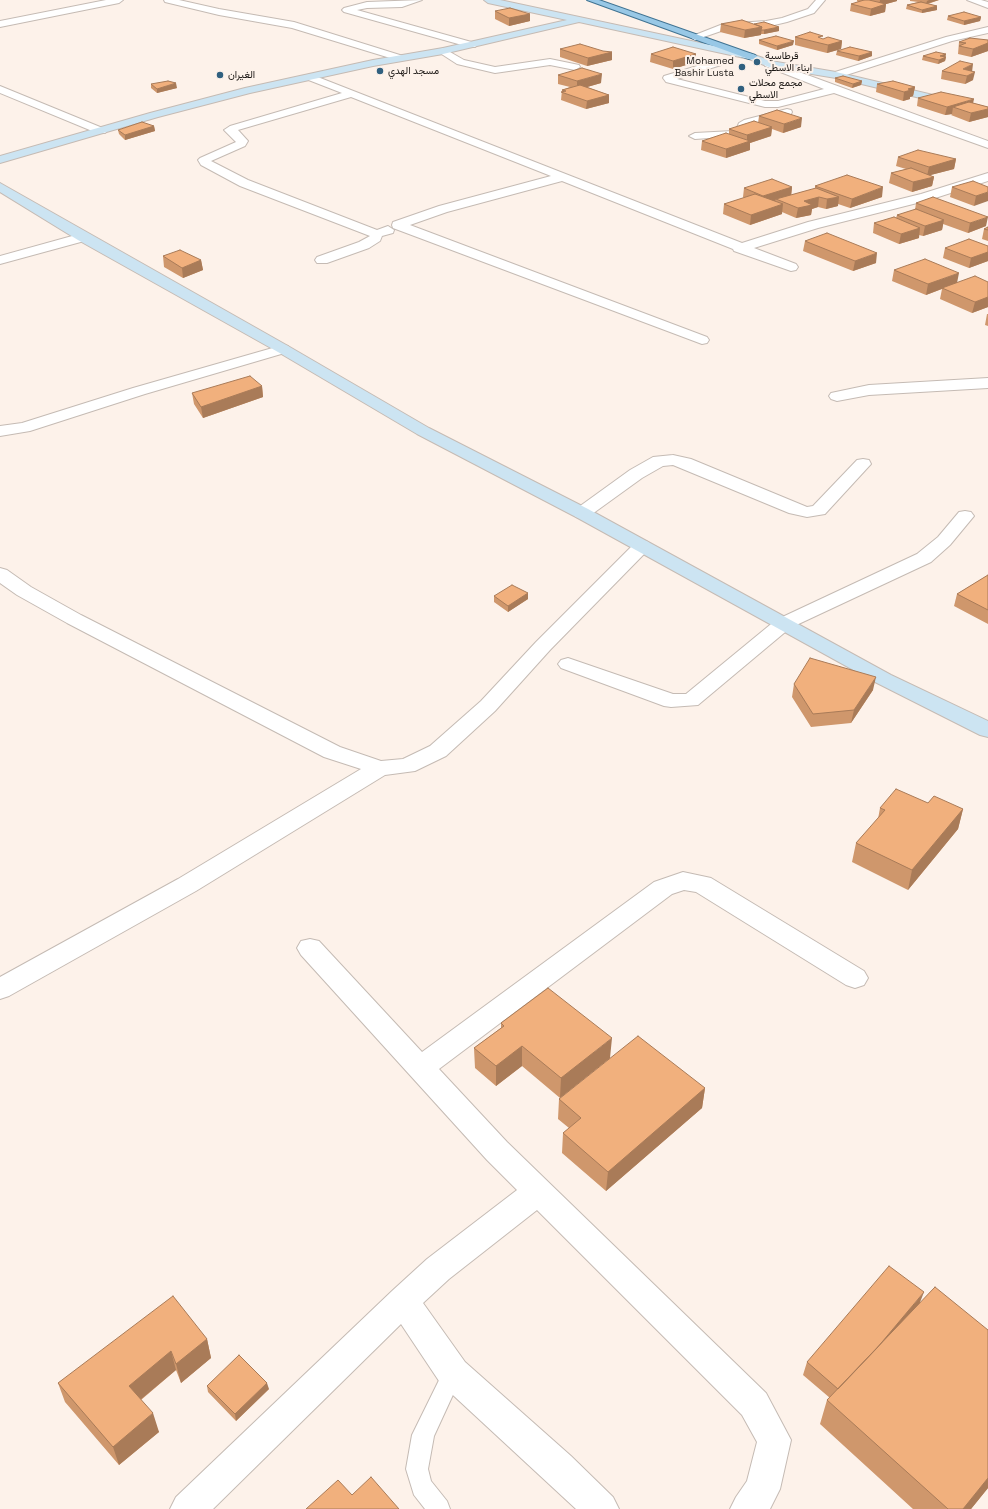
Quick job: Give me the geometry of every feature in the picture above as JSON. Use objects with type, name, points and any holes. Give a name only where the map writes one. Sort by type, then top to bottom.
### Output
[{"type":"main road","points":[[592,0],[752,57]]},
{"type":"street","points":[[0,24],[119,0]]},
{"type":"street","points":[[168,0],[219,12],[294,25],[400,58]]},
{"type":"street","points":[[418,0],[402,4],[367,5],[347,10],[472,45]]},
{"type":"street","points":[[488,0],[752,57],[835,90],[988,144]]},
{"type":"street","points":[[695,37],[723,27],[766,24],[784,20],[811,10],[821,0]]},
{"type":"street","points":[[971,0],[988,5]]},
{"type":"street","points":[[0,160],[204,101],[400,58],[472,45],[578,20]]},
{"type":"street","points":[[836,75],[935,44],[988,30]]},
{"type":"street","points":[[442,51],[461,62],[495,70],[506,70],[550,62],[575,67]]},
{"type":"street","points":[[717,63],[668,78],[670,80],[765,104],[778,104],[835,90]]},
{"type":"street","points":[[769,64],[836,75],[988,111]]},
{"type":"street","points":[[310,77],[739,248],[791,267]]},
{"type":"street","points":[[0,89],[101,131]]},
{"type":"street","points":[[350,94],[234,128],[230,130],[242,143],[204,160],[205,164],[244,183],[377,234]]},
{"type":"street","points":[[832,103],[854,97]]},
{"type":"street","points":[[695,136],[734,134],[740,132],[744,128],[744,125],[748,122],[816,106]]},
{"type":"street","points":[[739,248],[813,225],[925,197],[988,177]]},
{"type":"street","points":[[322,260],[364,245],[375,238],[377,234],[398,225],[443,209],[563,178]]},
{"type":"street","points":[[0,188],[83,237],[283,349],[423,432],[582,513],[884,679],[988,730]]},
{"type":"street","points":[[398,225],[702,340]]},
{"type":"street","points":[[0,260],[83,237]]},
{"type":"street","points":[[0,431],[24,428],[140,391],[283,349]]},
{"type":"street","points":[[837,396],[869,390],[988,383]]},
{"type":"street","points":[[582,513],[636,474],[659,461],[673,460],[685,463],[795,509],[807,512],[819,510],[863,464]]},
{"type":"street","points":[[568,664],[671,700],[685,701],[695,697],[783,624],[924,558],[944,541],[965,516]]},
{"type":"street","points":[[0,574],[24,591],[74,620],[332,752],[380,768],[407,766],[438,751],[488,706],[543,646],[642,546]]},
{"type":"street","points":[[0,989],[187,885],[380,768]]},
{"type":"street","points":[[420,1068],[663,888],[682,881],[702,884],[854,978]]},
{"type":"street","points":[[310,948],[497,1151],[754,1404],[774,1440],[763,1488],[748,1509]]},
{"type":"street","points":[[188,1509],[438,1269],[538,1191]]},
{"type":"street","points":[[403,1301],[453,1373],[559,1468],[601,1509]]},
{"type":"lane","points":[[440,1509],[422,1487],[417,1469],[423,1435],[453,1373]]},
{"type":"building","points":[[864,0],[886,4],[871,9],[851,4]]},
{"type":"building","points":[[921,2],[937,6],[922,10],[907,5]]},
{"type":"building","points":[[510,8],[530,14],[509,18],[495,11]]},
{"type":"building","points":[[964,12],[981,17],[964,21],[948,16]]},
{"type":"building","points":[[742,20],[762,27],[745,30],[721,24]]},
{"type":"building","points":[[764,22],[779,27],[761,30],[762,27],[754,24]]},
{"type":"building","points":[[810,32],[823,36],[818,37],[823,39],[828,37],[842,41],[828,45],[795,37]]},
{"type":"building","points":[[776,36],[794,41],[777,46],[759,40]]},
{"type":"building","points":[[970,38],[988,40],[988,43],[973,49],[959,46],[966,43],[959,42]]},
{"type":"building","points":[[580,44],[603,51],[612,52],[588,58],[560,49]]},
{"type":"building","points":[[673,47],[696,54],[673,61],[651,54]]},
{"type":"building","points":[[850,47],[872,52],[859,56],[837,51]]},
{"type":"building","points":[[936,52],[946,54],[940,56],[946,57],[939,60],[923,56]]},
{"type":"building","points":[[960,61],[973,64],[963,69],[975,72],[967,76],[942,71]]},
{"type":"building","points":[[582,68],[602,74],[577,81],[558,75]]},
{"type":"building","points":[[843,76],[862,81],[853,84],[835,78]]},
{"type":"building","points":[[168,81],[176,83],[157,89],[151,84]]},
{"type":"building","points":[[893,81],[915,87],[904,92],[877,84]]},
{"type":"building","points":[[580,85],[609,95],[587,101],[561,92],[566,91],[562,90]]},
{"type":"building","points":[[941,92],[974,99],[947,107],[918,98]]},
{"type":"building","points":[[969,102],[988,107],[988,109],[971,113],[953,107]]},
{"type":"building","points":[[777,110],[802,118],[784,124],[759,116]]},
{"type":"building","points":[[754,121],[772,127],[747,135],[729,129]]},
{"type":"building","points":[[142,122],[154,126],[125,135],[118,130]]},
{"type":"building","points":[[726,133],[750,141],[726,149],[702,141]]},
{"type":"building","points":[[918,150],[956,159],[929,167],[898,157]]},
{"type":"building","points":[[911,168],[934,177],[913,182],[891,173]]},
{"type":"building","points":[[847,175],[883,187],[852,199],[815,186]]},
{"type":"building","points":[[772,179],[792,187],[763,196],[744,188]]},
{"type":"building","points":[[973,181],[988,187],[988,192],[976,196],[952,187]]},
{"type":"building","points":[[816,188],[839,197],[827,199],[819,197],[804,201],[812,205],[798,208],[776,199]]},
{"type":"building","points":[[755,194],[783,204],[751,215],[724,204]]},
{"type":"building","points":[[933,197],[988,217],[970,223],[916,203]]},
{"type":"building","points":[[916,209],[944,220],[925,226],[897,215]]},
{"type":"building","points":[[894,217],[920,228],[901,234],[874,223]]},
{"type":"building","points":[[827,233],[877,253],[855,261],[805,241]]},
{"type":"building","points":[[969,239],[988,246],[988,252],[971,258],[945,248]]},
{"type":"building","points":[[180,250],[201,260],[182,268],[163,256]]},
{"type":"building","points":[[925,259],[959,273],[928,284],[894,270]]},
{"type":"building","points":[[975,276],[988,282],[988,297],[975,302],[942,288]]},
{"type":"building","points":[[250,376],[262,386],[201,407],[192,393]]},
{"type":"building","points":[[988,575],[988,610],[957,594]]},
{"type":"building","points":[[512,585],[528,593],[508,606],[494,596]]},
{"type":"building","points":[[810,658],[876,677],[854,710],[813,714],[794,684]]},
{"type":"building","points":[[896,789],[928,803],[934,796],[963,809],[912,870],[856,843],[885,810],[880,808]]},
{"type":"building","points":[[548,988],[612,1038],[561,1078],[522,1046],[496,1066],[474,1048],[504,1026],[501,1023]]},
{"type":"building","points":[[638,1036],[705,1088],[608,1172],[563,1133],[581,1118],[559,1099]]},
{"type":"building","points":[[889,1266],[924,1292],[877,1348],[838,1389],[807,1362]]},
{"type":"building","points":[[935,1287],[988,1330],[988,1478],[963,1509],[948,1509],[827,1400]]},
{"type":"building","points":[[173,1296],[207,1339],[176,1364],[171,1351],[129,1386],[153,1413],[113,1447],[58,1383]]},
{"type":"building","points":[[239,1355],[267,1383],[235,1414],[207,1386]]},
{"type":"building","points":[[371,1477],[399,1509],[306,1509],[338,1480],[352,1495]]},
{"type":"place","name":"قرطاسية ابناء الاسطي","points":[[757,62]]},
{"type":"place","name":"Mohamed Bashir Lusta","points":[[742,67]]},
{"type":"place","name":"مسجد الهدي","points":[[380,71]]},
{"type":"place","name":"الغيران","points":[[220,75]]},
{"type":"place","name":"مجمع محلات الاسطي","points":[[741,89]]}]
